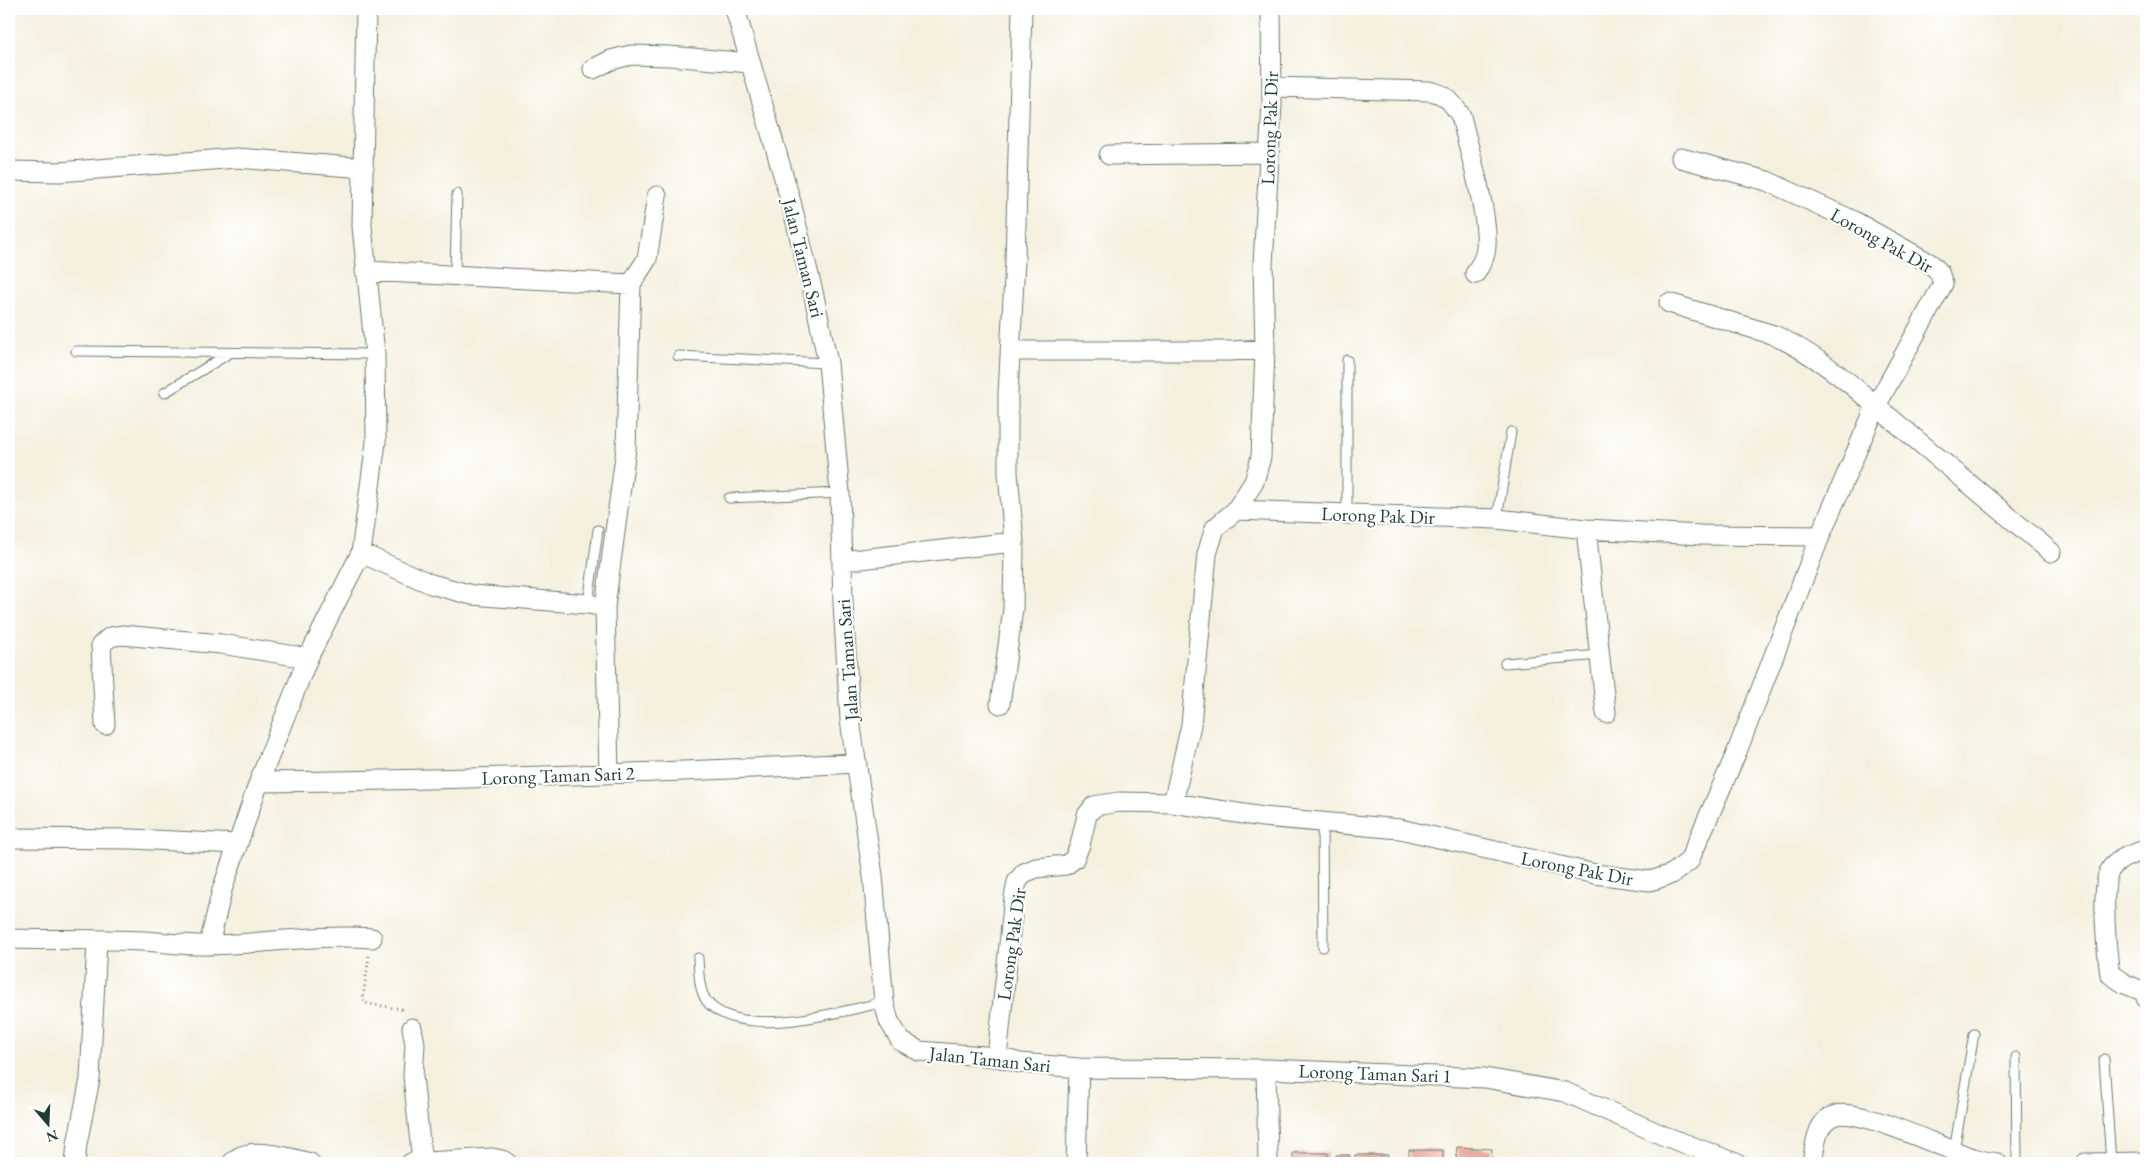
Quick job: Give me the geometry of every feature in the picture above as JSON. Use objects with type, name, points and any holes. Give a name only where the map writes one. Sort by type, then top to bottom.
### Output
[{"type":"street","points":[[209,945],[222,890],[259,782],[308,658],[361,553],[376,442],[375,354],[362,226],[366,9]]},
{"type":"street","name":"Jalan Taman Sari","points":[[735,9],[791,202],[828,363],[840,493],[850,720],[873,876],[884,1002],[889,1021],[901,1041],[920,1051],[997,1057],[1020,1063],[1078,1068],[1076,1163]]},
{"type":"street","points":[[1000,704],[1013,609],[1014,542],[1008,473],[1010,351],[1015,260],[1022,9]]},
{"type":"street","name":"Lorong Pak Dir","points":[[1173,803],[1191,725],[1207,554],[1215,528],[1236,510],[1254,482],[1261,457],[1265,349],[1263,265],[1272,87],[1271,9]]},
{"type":"street","points":[[593,69],[611,60],[631,55],[670,56],[750,63]]},
{"type":"street","points":[[1272,87],[1429,91],[1441,93],[1452,103],[1461,116],[1484,215],[1486,238],[1484,256],[1475,274]]},
{"type":"street","points":[[1109,155],[1268,153]]},
{"type":"street","points":[[9,171],[59,172],[237,158],[364,168]]},
{"type":"street","name":"Lorong Pak Dir","points":[[997,1057],[1017,882],[1024,872],[1036,868],[1066,865],[1074,859],[1080,845],[1087,815],[1094,806],[1119,802],[1173,803],[1263,817],[1400,829],[1595,874],[1650,881],[1672,874],[1689,860],[1728,772],[1820,536],[1876,406],[1943,284],[1939,272],[1931,264],[1854,221],[1767,180],[1681,158]]},
{"type":"street","points":[[609,774],[596,605],[626,449],[631,284],[647,259],[657,196]]},
{"type":"street","points":[[366,271],[631,284]]},
{"type":"street","points":[[1669,303],[1774,335],[1787,341],[1852,384],[2051,552]]},
{"type":"street","points":[[1010,351],[1230,351],[1265,349]]},
{"type":"street","name":"Lorong Pak Dir","points":[[1236,510],[1497,519],[1586,530],[1701,536],[1820,536]]},
{"type":"street","points":[[1586,530],[1606,713]]},
{"type":"street","points":[[842,561],[1014,542]]},
{"type":"street","points":[[361,553],[394,570],[431,584],[472,595],[596,605]]},
{"type":"street","points":[[105,724],[101,645],[110,637],[122,635],[222,644],[308,658]]},
{"type":"street","name":"Lorong Taman Sari 2","points":[[259,782],[609,774],[857,763]]},
{"type":"street","points":[[9,838],[132,839],[238,844]]},
{"type":"street","points":[[2146,850],[2125,857],[2109,870],[2105,888],[2110,974],[2126,984],[2145,992],[2146,998]]},
{"type":"street","points":[[9,939],[97,940],[209,945],[278,942],[322,936],[372,938]]},
{"type":"street","points":[[75,1163],[90,1080],[97,940]]},
{"type":"street","points":[[412,1028],[415,1044],[413,1076],[416,1162],[492,1158],[507,1163]]},
{"type":"street","name":"Lorong Taman Sari 1","points":[[1078,1068],[1266,1069],[1485,1078],[1565,1092],[1662,1135],[1736,1163]]},
{"type":"street","points":[[1266,1069],[1268,1163]]},
{"type":"street","points":[[1812,1163],[1819,1128],[1835,1115],[1850,1114],[1974,1158],[1997,1163]]},
{"type":"street","points":[[232,1163],[234,1160],[248,1154],[270,1153],[310,1163]]},
{"type":"street","points":[[2085,1163],[2146,1162]]},
{"type":"lane","points":[[455,275],[457,194]]},
{"type":"lane","points":[[76,351],[375,354]]},
{"type":"lane","points":[[164,393],[231,353]]},
{"type":"lane","points":[[678,356],[828,363]]},
{"type":"lane","points":[[1347,360],[1347,513]]},
{"type":"lane","points":[[1497,519],[1511,432]]},
{"type":"lane","points":[[729,498],[840,493]]},
{"type":"lane","points":[[596,605],[598,530]]},
{"type":"lane","points":[[1506,663],[1600,654]]},
{"type":"lane","points":[[1322,822],[1323,947]]},
{"type":"lane","points":[[698,958],[699,983],[708,1004],[725,1015],[756,1020],[793,1021],[884,1002]]},
{"type":"lane","points":[[1954,1151],[1974,1034]]},
{"type":"lane","points":[[2016,1058],[2017,1163]]},
{"type":"lane","points":[[2104,1059],[2111,1163]]},
{"type":"path","points":[[372,938],[363,997],[364,1003],[401,1009],[406,1012],[412,1028]]},
{"type":"building","points":[[1457,1147],[1492,1149],[1491,1163],[1456,1163]]},
{"type":"building","points":[[1409,1150],[1443,1150],[1443,1163],[1409,1163]]},
{"type":"building","points":[[1293,1153],[1328,1153],[1328,1163],[1293,1163]]},
{"type":"building","points":[[1336,1155],[1349,1155],[1350,1163],[1335,1163]]},
{"type":"building","points":[[1355,1155],[1388,1155],[1388,1163],[1355,1163]]}]
